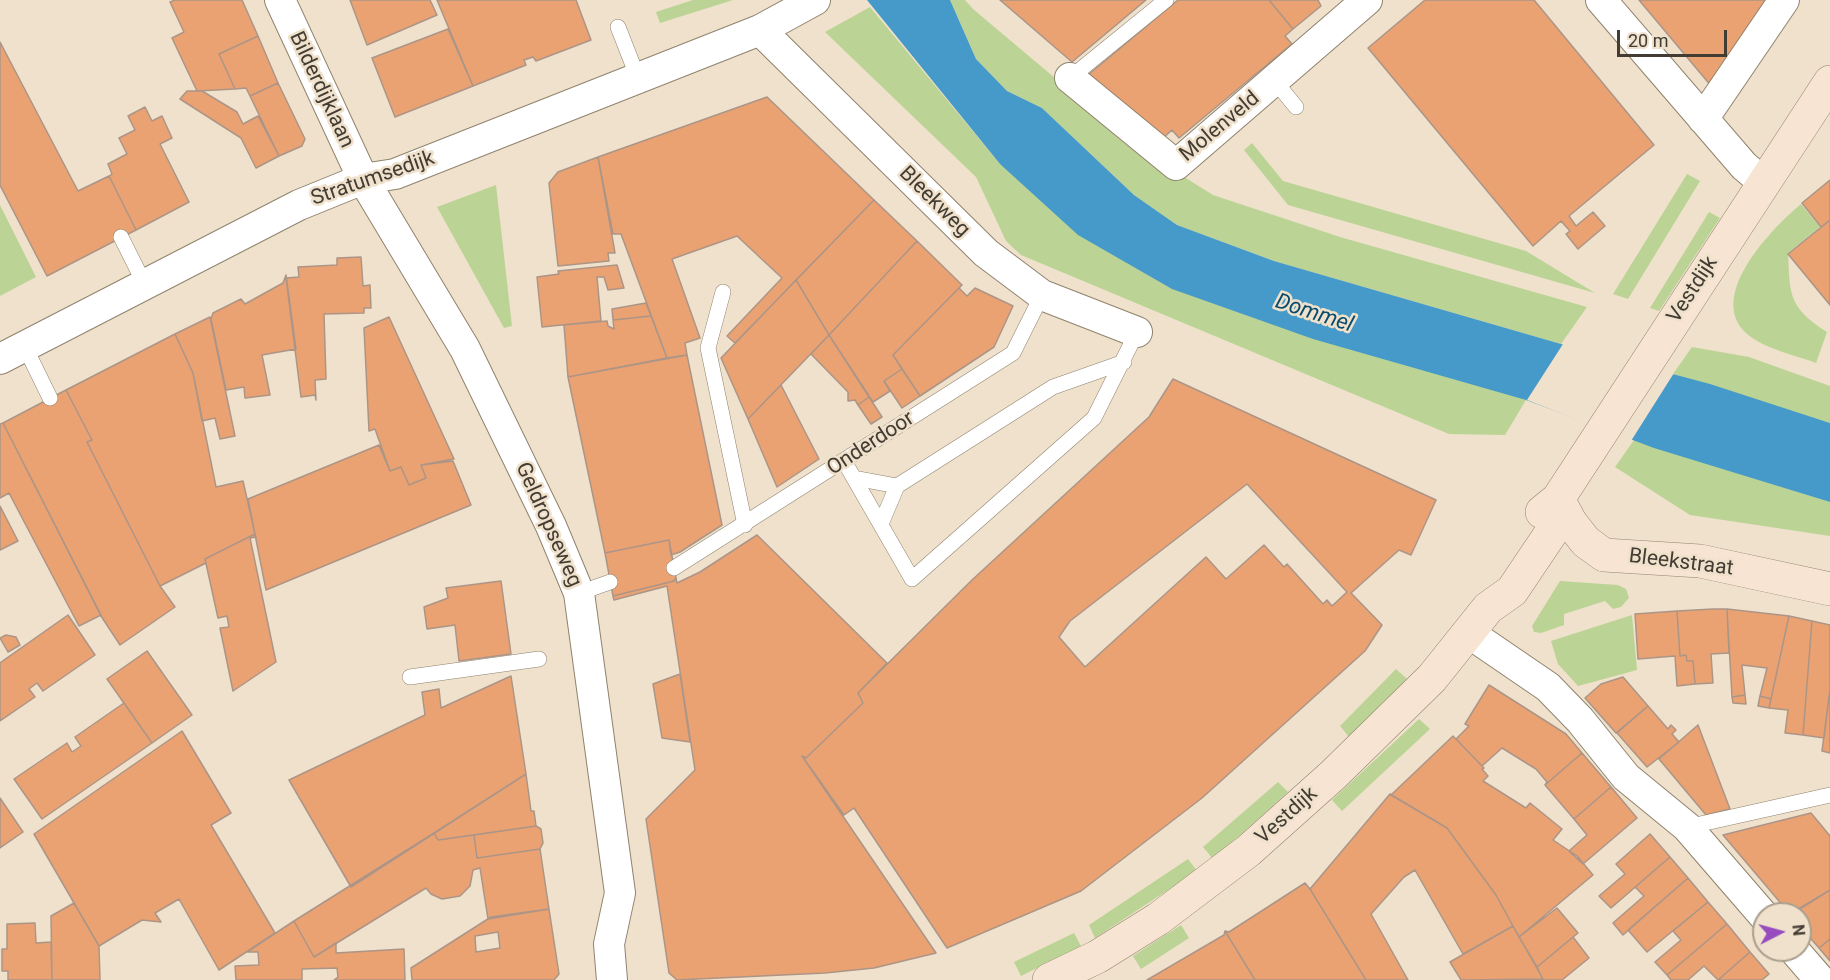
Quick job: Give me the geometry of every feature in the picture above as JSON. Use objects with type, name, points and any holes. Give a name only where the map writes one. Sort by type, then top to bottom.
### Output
[{"type":"street","name":"Bilderdijklaan","points":[[280,0],[363,179]]},
{"type":"street","name":"Stratumsedijk","points":[[13,353],[299,205],[363,179],[395,174],[760,30],[815,0]]},
{"type":"street","name":"Molenveld","points":[[1070,78],[1176,165],[1367,0]]},
{"type":"street","points":[[1601,0],[1744,166],[1764,183]]},
{"type":"street","points":[[1703,119],[1784,0]]},
{"type":"street","name":"Bleekweg","points":[[760,30],[986,253],[1042,295],[1137,332]]},
{"type":"street","name":"Vestdijk","points":[[1049,980],[1096,957],[1158,919],[1248,851],[1376,734],[1432,678],[1479,620],[1493,579],[1533,519],[1558,499],[1830,82]]},
{"type":"street","name":"Geldropseweg","points":[[363,179],[465,349],[551,526],[579,593],[620,893],[609,944],[612,980]]},
{"type":"street","name":"Bleekstraat","points":[[1558,499],[1571,523],[1586,542],[1604,555],[1700,561],[1830,589]]},
{"type":"street","points":[[1479,620],[1580,720],[1626,777],[1687,827],[1752,902]]},
{"type":"street","points":[[1804,962],[1820,980]]},
{"type":"lane","points":[[1070,78],[1166,0]]},
{"type":"lane","points":[[618,27],[639,78]]},
{"type":"lane","points":[[1274,80],[1296,107]]},
{"type":"lane","points":[[121,237],[145,285]]},
{"type":"lane","points":[[723,292],[708,348],[745,525]]},
{"type":"lane","name":"Onderdoor","points":[[674,568],[1013,353],[1042,295]]},
{"type":"lane","points":[[844,461],[912,579],[1094,418],[1137,332]]},
{"type":"lane","points":[[13,353],[50,398]]},
{"type":"lane","points":[[881,524],[897,486],[1053,387],[1124,362]]},
{"type":"lane","points":[[854,478],[897,486]]},
{"type":"lane","points":[[579,593],[610,582]]},
{"type":"lane","points":[[410,677],[539,659]]},
{"type":"lane","points":[[1687,827],[1830,795]]},
{"type":"green space","points":[[693,0],[733,0],[660,23],[656,12]]},
{"type":"green space","points":[[950,0],[965,0],[1169,174],[1181,175],[1213,195],[1340,237],[1587,307],[1561,344],[1274,261],[1177,225],[1134,195],[1042,108],[1007,91],[976,59]]},
{"type":"green space","points":[[870,7],[1000,164],[1526,400],[1505,435],[1449,434],[1021,255],[1006,241],[976,177],[825,32]]},
{"type":"green space","points":[[1252,143],[1283,181],[1526,251],[1595,293],[1288,205],[1244,150]]},
{"type":"green space","points":[[1687,174],[1700,181],[1628,299],[1613,294]]},
{"type":"green space","points":[[496,185],[512,326],[504,328],[437,207]]},
{"type":"green space","points":[[1801,204],[1820,227],[1788,253],[1789,279],[1798,307],[1827,332],[1816,363],[1758,342],[1738,322],[1734,305],[1737,286],[1746,266],[1774,230]]},
{"type":"green space","points":[[0,205],[36,277],[0,296]]},
{"type":"green space","points":[[1709,212],[1720,218],[1659,311],[1650,308]]},
{"type":"green space","points":[[1692,347],[1749,357],[1830,386],[1830,423],[1673,374]]},
{"type":"green space","points":[[1634,440],[1830,502],[1830,536],[1690,515],[1615,467]]},
{"type":"green space","points":[[1560,581],[1618,585],[1626,589],[1629,598],[1621,607],[1613,609],[1605,601],[1564,614],[1564,625],[1541,633],[1534,632],[1532,626]]},
{"type":"green space","points":[[1632,615],[1637,670],[1578,686],[1558,664],[1551,641]]},
{"type":"green space","points":[[1396,669],[1407,679],[1349,737],[1340,726]]},
{"type":"green space","points":[[1419,719],[1430,729],[1342,811],[1332,800]]},
{"type":"green space","points":[[1278,782],[1288,792],[1213,859],[1203,847]]},
{"type":"green space","points":[[1188,859],[1197,871],[1095,938],[1089,925]]},
{"type":"green space","points":[[1181,925],[1189,938],[1141,969],[1133,956]]},
{"type":"green space","points":[[1074,933],[1081,946],[1021,976],[1014,962]]},
{"type":"water","name":"Dommel","points":[[867,0],[950,0],[976,59],[1007,91],[1042,108],[1134,195],[1177,225],[1274,261],[1561,344],[1710,384],[1830,423],[1830,502],[1654,448],[1526,400],[1313,339],[1172,289],[1078,235],[1000,164]]},
{"type":"pier","points":[[1563,344],[1674,373],[1631,441],[1527,400]]},
{"type":"building","points":[[175,0],[242,0],[258,36],[219,54],[235,89],[197,91],[172,38],[184,32],[170,2]]},
{"type":"building","points":[[350,0],[430,0],[437,15],[367,45]]},
{"type":"building","points":[[437,0],[576,0],[591,40],[536,61],[533,57],[524,60],[526,65],[473,86]]},
{"type":"building","points":[[1000,0],[1146,0],[1072,62]]},
{"type":"building","points":[[1178,0],[1269,0],[1293,29],[1285,36],[1292,44],[1179,138],[1172,130],[1162,139],[1088,75]]},
{"type":"building","points":[[1269,0],[1318,0],[1321,6],[1293,29]]},
{"type":"building","points":[[1425,0],[1534,0],[1654,145],[1569,216],[1576,226],[1593,212],[1605,226],[1578,249],[1566,234],[1570,231],[1561,221],[1533,246],[1368,48]]},
{"type":"building","points":[[1639,0],[1770,0],[1712,87]]},
{"type":"building","points":[[448,29],[473,86],[395,117],[372,58]]},
{"type":"building","points":[[258,36],[278,83],[250,96],[246,88],[235,89],[219,54]]},
{"type":"building","points":[[0,42],[78,191],[109,176],[136,230],[47,276],[0,185]]},
{"type":"building","points":[[278,83],[305,139],[302,146],[279,156],[250,96]]},
{"type":"building","points":[[187,91],[202,91],[237,112],[243,124],[258,116],[279,156],[256,168],[241,138],[180,99]]},
{"type":"building","points":[[767,97],[874,200],[735,343],[727,336],[782,278],[737,236],[672,259],[700,338],[685,343],[687,355],[667,358],[621,234],[613,234],[598,157]]},
{"type":"building","points":[[145,107],[152,121],[162,116],[172,138],[160,144],[189,202],[136,230],[109,176],[112,174],[108,164],[127,154],[119,138],[135,130],[128,116]]},
{"type":"building","points":[[598,157],[615,253],[608,253],[609,261],[558,266],[549,183],[558,172]]},
{"type":"building","points":[[1830,180],[1830,220],[1821,227],[1802,203]]},
{"type":"building","points":[[874,200],[917,241],[829,335],[796,280]]},
{"type":"building","points":[[1830,220],[1830,305],[1788,254]]},
{"type":"building","points":[[917,241],[962,285],[893,355],[902,369],[884,381],[890,391],[873,402],[829,335]]},
{"type":"building","points":[[361,257],[363,286],[370,285],[371,308],[364,308],[364,313],[324,314],[326,379],[315,380],[316,400],[315,395],[301,397],[286,278],[299,277],[298,267],[337,265],[337,258]]},
{"type":"building","points":[[617,265],[624,288],[608,290],[604,277],[597,277],[601,321],[542,327],[537,277],[559,274],[558,271]]},
{"type":"building","points":[[286,275],[296,349],[262,355],[270,395],[245,398],[244,387],[226,390],[211,319],[213,313],[241,299],[245,304],[283,283]]},
{"type":"building","points":[[796,280],[829,335],[748,419],[721,358]]},
{"type":"building","points":[[959,288],[967,296],[975,288],[1013,306],[994,347],[920,396],[893,355]]},
{"type":"building","points":[[646,303],[651,316],[613,320],[612,309]]},
{"type":"building","points":[[651,316],[667,358],[568,377],[564,325],[607,321],[608,326],[614,329],[613,320]]},
{"type":"building","points":[[210,317],[235,436],[220,439],[215,418],[202,421],[193,373],[175,334]]},
{"type":"building","points":[[389,317],[454,459],[421,465],[426,478],[409,485],[401,467],[390,471],[375,429],[369,431],[364,328]]},
{"type":"building","points":[[175,334],[193,373],[216,487],[243,481],[255,534],[205,559],[206,563],[160,586],[87,442],[92,440],[66,390]]},
{"type":"building","points":[[829,335],[869,397],[858,405],[855,400],[848,401],[848,392],[811,354]]},
{"type":"building","points":[[687,355],[722,525],[680,552],[671,555],[669,540],[605,553],[568,377]]},
{"type":"building","points":[[902,369],[920,396],[902,408],[884,381]]},
{"type":"building","points":[[1173,379],[1436,500],[1411,555],[1399,550],[1351,593],[1382,625],[1365,651],[1202,798],[1081,891],[947,948],[854,808],[844,815],[802,756],[806,758],[863,703],[858,693],[972,580],[1149,417]],"holes":[[[1247,484],[1347,592],[1332,606],[1327,600],[1323,604],[1287,564],[1284,567],[1264,545],[1226,579],[1206,557],[1085,667],[1059,637],[1070,621]]]},
{"type":"building","points":[[781,385],[819,459],[777,487],[748,419]]},
{"type":"building","points":[[66,390],[92,440],[87,442],[160,586],[175,607],[120,645],[101,616],[3,423]]},
{"type":"building","points":[[869,397],[882,417],[871,424],[858,405]]},
{"type":"building","points":[[3,423],[101,615],[79,626],[9,493],[0,498],[0,424]]},
{"type":"building","points":[[379,445],[390,471],[401,467],[409,485],[426,478],[421,465],[453,461],[471,505],[266,590],[248,499]]},
{"type":"building","points":[[0,506],[18,541],[0,550]]},
{"type":"building","points":[[255,534],[256,537],[250,538],[276,662],[233,691],[220,628],[229,627],[227,616],[218,618],[205,559]]},
{"type":"building","points":[[757,535],[887,663],[858,693],[863,703],[806,758],[802,756],[936,953],[874,968],[825,973],[677,980],[669,973],[646,819],[695,770],[667,586],[614,600],[613,596],[674,581],[676,578],[677,583],[700,572]]},
{"type":"building","points":[[669,540],[676,578],[674,581],[613,596],[605,553]]},
{"type":"building","points":[[501,581],[511,654],[459,661],[455,625],[427,629],[424,607],[448,598],[446,588]]},
{"type":"building","points":[[1727,609],[1729,653],[1711,654],[1713,683],[1695,684],[1693,661],[1687,661],[1686,655],[1680,656],[1677,611]]},
{"type":"building","points":[[1727,609],[1789,616],[1771,699],[1760,696],[1767,668],[1742,665],[1745,695],[1732,697]]},
{"type":"building","points":[[1677,611],[1680,656],[1686,655],[1687,661],[1693,661],[1695,684],[1677,686],[1675,656],[1638,659],[1635,614]]},
{"type":"building","points":[[68,615],[95,655],[43,691],[37,683],[29,689],[35,697],[0,721],[0,663]]},
{"type":"building","points":[[1789,616],[1812,621],[1803,735],[1785,733],[1788,710],[1769,708]]},
{"type":"building","points":[[1812,621],[1830,625],[1830,689],[1824,738],[1803,735]]},
{"type":"building","points":[[6,635],[16,637],[20,645],[8,652],[0,638]]},
{"type":"building","points":[[147,651],[192,715],[152,743],[107,679]]},
{"type":"building","points":[[680,674],[690,742],[662,738],[653,684]]},
{"type":"building","points":[[511,676],[526,774],[351,887],[289,780],[425,715],[422,692],[439,689],[441,708]]},
{"type":"building","points":[[1623,677],[1648,706],[1616,733],[1585,698],[1601,684]]},
{"type":"building","points":[[1489,685],[1566,734],[1582,753],[1545,785],[1547,782],[1536,769],[1502,748],[1482,766],[1456,739],[1469,726],[1465,724]]},
{"type":"building","points":[[1830,689],[1830,753],[1822,751]]},
{"type":"building","points":[[1745,695],[1746,704],[1733,703],[1732,697]]},
{"type":"building","points":[[1760,696],[1771,699],[1769,708],[1758,706]]},
{"type":"building","points":[[124,703],[152,743],[42,819],[14,779],[67,743],[72,752],[81,746],[75,737]]},
{"type":"building","points":[[1648,706],[1668,729],[1671,725],[1676,730],[1672,734],[1679,742],[1647,767],[1617,733]]},
{"type":"building","points":[[1698,725],[1730,809],[1706,815],[1659,759]]},
{"type":"building","points":[[182,731],[231,813],[211,825],[275,933],[219,970],[179,899],[155,913],[161,922],[142,920],[99,946],[34,834]]},
{"type":"building","points":[[1453,736],[1484,768],[1482,769],[1488,776],[1483,781],[1526,808],[1530,803],[1562,829],[1553,840],[1577,856],[1593,875],[1519,937],[1496,895],[1447,828],[1391,795]]},
{"type":"building","points":[[1582,753],[1611,787],[1574,819],[1545,785]]},
{"type":"building","points":[[526,774],[531,811],[534,811],[536,826],[438,840],[434,833]]},
{"type":"building","points":[[1611,787],[1637,818],[1583,864],[1569,851],[1587,835],[1574,819]]},
{"type":"building","points":[[1390,794],[1447,828],[1496,895],[1513,926],[1463,954],[1415,870],[1404,877],[1371,914],[1408,980],[1366,980],[1310,889]]},
{"type":"building","points":[[0,798],[23,832],[0,848]]},
{"type":"building","points":[[1811,813],[1830,836],[1830,890],[1810,902],[1780,902],[1723,835]]},
{"type":"building","points":[[536,826],[541,829],[543,843],[540,849],[477,858],[474,835]]},
{"type":"building","points":[[434,833],[438,840],[474,835],[477,858],[540,849],[549,909],[488,919],[480,868],[473,870],[470,886],[460,896],[442,899],[431,894],[426,888],[314,957],[294,921]]},
{"type":"building","points":[[1650,834],[1670,857],[1611,908],[1599,896],[1625,874],[1616,864]]},
{"type":"building","points":[[1670,857],[1688,878],[1623,935],[1613,923],[1644,896],[1635,887]]},
{"type":"building","points":[[1688,878],[1708,902],[1647,952],[1628,930]]},
{"type":"building","points":[[1305,883],[1366,980],[1255,980],[1225,931],[1229,932]]},
{"type":"building","points":[[1830,890],[1830,939],[1819,948],[1812,940],[1811,902]]},
{"type":"building","points":[[1708,902],[1727,924],[1667,975],[1655,962],[1681,940],[1673,931]]},
{"type":"building","points":[[74,903],[99,946],[100,980],[52,980],[51,916]]},
{"type":"building","points":[[1557,908],[1578,933],[1537,967],[1519,937]]},
{"type":"building","points":[[549,909],[559,974],[554,980],[412,980],[411,968],[491,917]],"holes":[[[498,932],[500,948],[476,952],[475,936]]]},
{"type":"building","points":[[294,921],[314,957],[336,943],[336,953],[404,949],[405,980],[334,980],[338,977],[337,968],[302,969],[302,980],[236,980],[235,966],[259,965],[258,952],[247,952]]},
{"type":"building","points":[[35,923],[36,943],[51,942],[52,980],[8,980],[8,971],[2,971],[2,949],[7,949],[7,924]]},
{"type":"building","points":[[1727,924],[1750,952],[1718,980],[1704,966],[1688,980],[1671,980],[1667,975]]},
{"type":"building","points":[[1513,926],[1543,979],[1461,980],[1450,962]]},
{"type":"building","points":[[1225,931],[1255,980],[1147,980],[1224,935]]},
{"type":"building","points":[[1573,937],[1589,958],[1562,980],[1543,980],[1537,967]]},
{"type":"building","points":[[1830,939],[1830,961],[1819,948]]},
{"type":"building","points":[[1750,952],[1752,962],[1759,962],[1769,974],[1762,980],[1718,980]]}]
